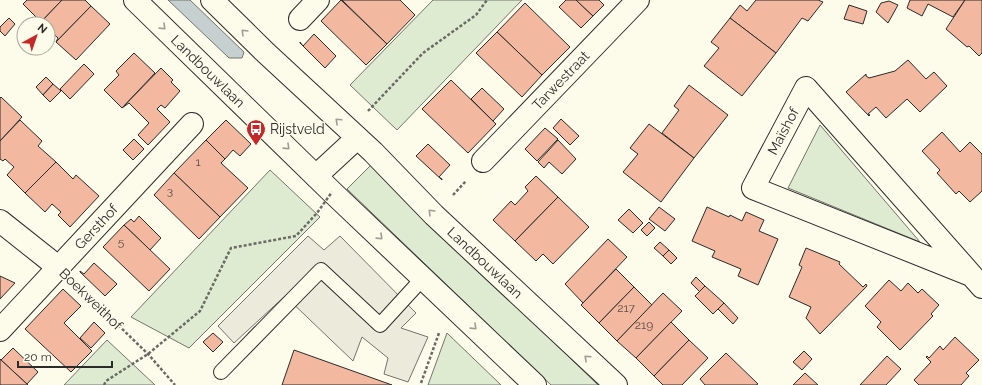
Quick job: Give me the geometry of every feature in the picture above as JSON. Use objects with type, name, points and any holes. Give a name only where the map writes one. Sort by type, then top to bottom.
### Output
[{"type":"street","name":"Landbouwlaan","points":[[135,0],[332,192],[535,385]]},
{"type":"street","name":"Landbouwlaan","points":[[212,0],[266,53],[373,152],[434,215],[616,385]]},
{"type":"street","points":[[300,19],[318,0]]},
{"type":"street","name":"Tarwestraat","points":[[483,161],[638,0]]},
{"type":"street","name":"Maïshof","points":[[806,88],[847,135],[976,281],[753,188],[806,88]]},
{"type":"street","name":"Gersthof","points":[[0,330],[192,124]]},
{"type":"street","points":[[316,176],[351,133]]},
{"type":"street","name":"Boekweithof","points":[[0,221],[58,267]]},
{"type":"lane","points":[[220,372],[321,270],[380,325],[423,278]]},
{"type":"path","points":[[351,133],[371,108],[423,53],[476,15],[487,0]]},
{"type":"path","points":[[434,215],[483,161]]},
{"type":"path","points":[[104,385],[106,381],[148,354],[200,311],[231,248],[296,236],[332,192]]},
{"type":"path","name":"Boekweithof","points":[[58,267],[148,354],[175,385]]},
{"type":"path","points":[[421,383],[450,304]]},
{"type":"green space","points":[[433,0],[522,0],[397,130],[350,85]]},
{"type":"green space","points":[[820,125],[920,242],[788,188]]},
{"type":"green space","points":[[371,165],[598,385],[551,385],[347,189]]},
{"type":"green space","points":[[270,170],[320,217],[189,348],[131,317]]},
{"type":"green space","points":[[447,333],[501,385],[428,385]]},
{"type":"green space","points":[[107,340],[155,385],[64,385]]},
{"type":"shaded area","points":[[168,0],[190,0],[244,52],[242,58],[229,58]]},
{"type":"shaded area","points":[[308,236],[324,250],[340,236],[416,313],[401,328],[428,337],[408,382],[384,374],[388,358],[362,337],[353,361],[285,296],[234,343],[218,326]]},
{"type":"building","points":[[27,0],[62,0],[47,16],[35,16],[23,4]]},
{"type":"building","points":[[62,0],[85,0],[91,6],[56,42],[58,38],[56,36],[56,16],[47,16]]},
{"type":"building","points":[[341,0],[387,44],[366,65],[321,21]]},
{"type":"building","points":[[342,0],[400,0],[415,15],[387,44]]},
{"type":"building","points":[[566,0],[576,0],[593,16],[581,28],[559,7]]},
{"type":"building","points":[[576,0],[599,0],[604,5],[593,16]]},
{"type":"building","points":[[756,0],[818,0],[823,2],[808,21],[802,18],[776,53],[730,18],[740,5],[747,11]]},
{"type":"building","points":[[910,0],[965,0],[953,17],[928,4],[922,16],[907,8]]},
{"type":"building","points":[[965,0],[982,0],[982,53],[979,56],[969,46],[967,47],[946,29]]},
{"type":"building","points":[[889,1],[898,5],[888,23],[876,12],[881,3]]},
{"type":"building","points":[[525,3],[570,47],[542,75],[497,32]]},
{"type":"building","points":[[849,5],[867,11],[863,24],[844,19]]},
{"type":"building","points":[[91,6],[110,24],[76,60],[56,42]]},
{"type":"building","points":[[9,18],[15,24],[5,36],[0,31],[0,27]]},
{"type":"building","points":[[730,18],[776,53],[742,96],[704,66],[719,48],[711,42]]},
{"type":"building","points":[[497,32],[542,75],[522,97],[476,53]]},
{"type":"building","points":[[314,34],[336,56],[325,68],[303,46]]},
{"type":"building","points":[[134,53],[155,73],[122,108],[104,90],[119,75],[116,71]]},
{"type":"building","points":[[908,60],[926,79],[934,72],[947,86],[920,112],[907,99],[886,118],[876,107],[868,114],[870,115],[869,116],[846,92],[866,74],[869,78],[895,71]]},
{"type":"building","points":[[84,64],[94,74],[70,99],[60,89]]},
{"type":"building","points":[[161,68],[173,80],[171,82],[180,91],[165,108],[161,105],[157,109],[170,122],[148,145],[138,135],[149,123],[129,103],[122,108]]},
{"type":"building","points":[[46,77],[53,84],[43,95],[36,87]]},
{"type":"building","points":[[451,80],[496,124],[468,153],[422,109]]},
{"type":"building","points":[[53,84],[61,91],[50,102],[43,95]]},
{"type":"building","points":[[689,85],[728,115],[694,158],[662,133],[679,110],[674,106]]},
{"type":"building","points":[[482,88],[504,109],[493,121],[471,99]]},
{"type":"building","points":[[1,97],[22,117],[0,141],[0,98]]},
{"type":"building","points":[[561,119],[579,136],[570,145],[553,128]]},
{"type":"building","points":[[20,120],[42,141],[38,146],[56,162],[25,193],[7,175],[14,167],[5,159],[3,161],[0,159],[0,141]]},
{"type":"building","points":[[226,120],[251,144],[240,156],[233,150],[225,159],[206,140]]},
{"type":"building","points":[[649,124],[694,158],[661,202],[623,172],[638,154],[630,148]]},
{"type":"building","points":[[545,128],[558,139],[537,161],[525,149]]},
{"type":"building","points":[[942,132],[960,152],[970,142],[982,154],[982,191],[970,202],[959,191],[956,194],[937,173],[940,170],[922,151]]},
{"type":"building","points":[[134,139],[144,149],[133,160],[123,150]]},
{"type":"building","points":[[206,140],[225,159],[221,163],[248,188],[220,217],[174,173]]},
{"type":"building","points":[[558,140],[576,159],[562,174],[549,162],[544,168],[538,162]]},
{"type":"building","points":[[428,144],[450,165],[439,177],[442,180],[416,156]]},
{"type":"building","points":[[56,162],[73,179],[76,175],[99,196],[70,227],[58,215],[61,212],[52,204],[45,212],[25,193]]},
{"type":"building","points":[[174,173],[220,217],[199,239],[154,195]]},
{"type":"building","points":[[536,176],[558,197],[515,241],[493,220],[511,201],[515,205],[528,191],[525,187]]},
{"type":"building","points":[[558,197],[589,227],[553,264],[543,254],[536,261],[515,241]]},
{"type":"building","points":[[659,207],[675,219],[665,231],[649,219]]},
{"type":"building","points":[[707,207],[742,221],[746,212],[764,220],[759,231],[778,239],[758,285],[738,276],[741,269],[712,257],[715,251],[692,241]]},
{"type":"building","points":[[629,209],[643,223],[633,233],[618,220]]},
{"type":"building","points":[[139,216],[161,238],[150,250],[124,225],[131,219],[134,222]]},
{"type":"building","points":[[649,222],[655,228],[647,236],[641,230]]},
{"type":"building","points":[[124,225],[170,269],[149,291],[103,247]]},
{"type":"building","points":[[608,239],[627,257],[583,303],[565,284]]},
{"type":"building","points":[[660,242],[669,250],[663,256],[654,248]]},
{"type":"building","points":[[806,248],[840,262],[839,264],[863,287],[866,284],[867,286],[820,334],[806,318],[811,307],[789,297],[802,267],[799,265]]},
{"type":"building","points":[[669,250],[677,258],[671,264],[663,256]]},
{"type":"building","points":[[94,263],[117,284],[105,296],[80,272],[84,274]]},
{"type":"building","points":[[616,269],[634,287],[599,323],[581,305]]},
{"type":"building","points":[[0,276],[15,283],[0,299]]},
{"type":"building","points":[[696,277],[705,286],[700,292],[691,283]]},
{"type":"building","points":[[889,280],[901,291],[908,283],[918,293],[922,289],[939,305],[931,314],[933,316],[900,350],[877,327],[881,322],[865,306]]},
{"type":"building","points":[[705,286],[724,303],[713,314],[695,296]]},
{"type":"building","points":[[634,287],[652,305],[617,341],[599,323]]},
{"type":"building","points":[[63,289],[81,306],[64,323],[92,351],[71,372],[25,329]]},
{"type":"building","points":[[663,293],[682,311],[636,358],[617,341]]},
{"type":"building","points":[[724,303],[738,318],[733,324],[718,309]]},
{"type":"building","points":[[94,322],[105,333],[91,348],[80,338]]},
{"type":"building","points":[[671,322],[689,340],[654,376],[636,358]]},
{"type":"building","points":[[213,333],[223,342],[213,352],[203,342]]},
{"type":"building","points":[[955,337],[979,360],[966,373],[969,376],[961,385],[919,385],[914,380],[931,362],[926,357],[927,356],[929,358],[940,346],[943,350]]},
{"type":"building","points":[[689,340],[708,358],[682,385],[663,385],[654,376]]},
{"type":"building","points":[[13,348],[38,372],[27,384],[1,360]]},
{"type":"building","points":[[294,350],[392,385],[282,385]]},
{"type":"building","points":[[804,351],[812,359],[802,370],[793,362]]},
{"type":"building","points":[[726,353],[758,384],[705,385],[700,379]]},
{"type":"building","points":[[887,356],[901,369],[886,385],[860,385]]},
{"type":"building","points":[[0,359],[1,360],[28,385],[0,385]]},
{"type":"building","points":[[805,373],[818,385],[793,385]]},
{"type":"place","name":"Rijstveld","points":[[256,146]]}]
